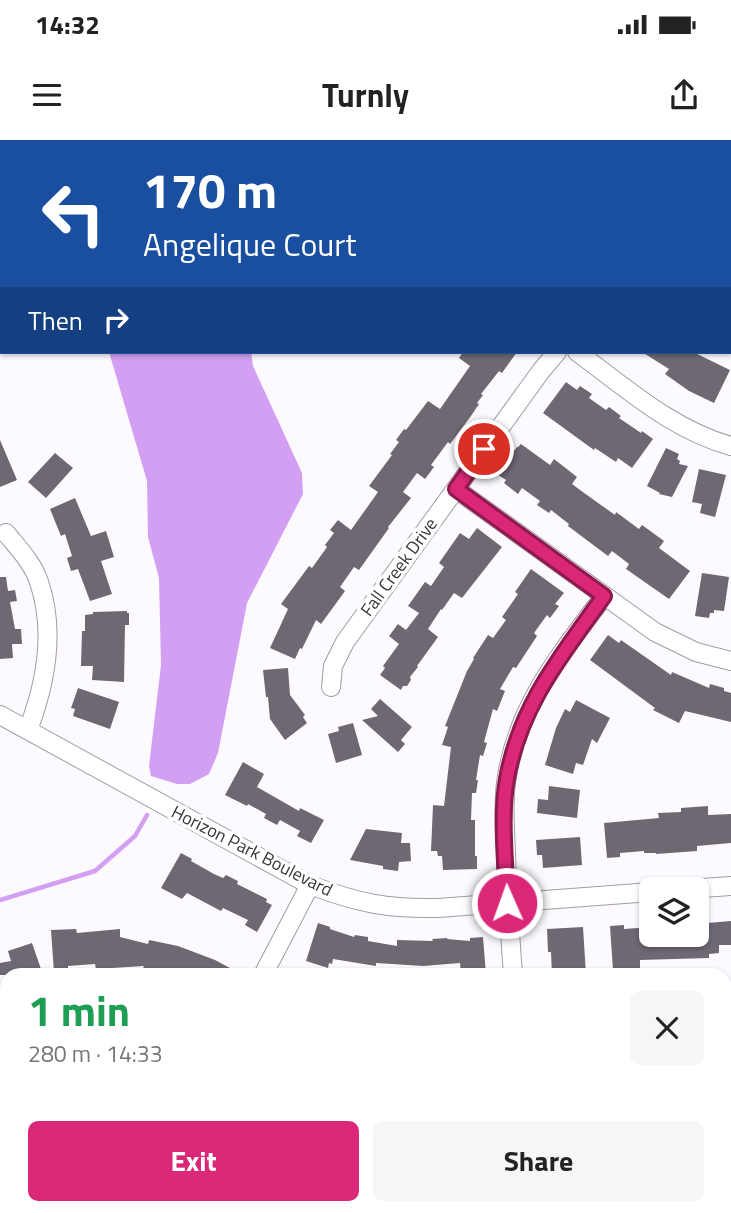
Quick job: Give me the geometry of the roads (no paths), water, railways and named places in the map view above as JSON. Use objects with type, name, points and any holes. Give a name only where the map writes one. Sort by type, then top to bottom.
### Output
[{"type":"street","name":"Fall Creek Drive","points":[[331,687],[332,666],[345,642],[555,354]]},
{"type":"street","points":[[580,354],[691,432],[731,446]]},
{"type":"street","points":[[456,489],[656,632],[696,652],[731,661]]},
{"type":"street","points":[[6,533],[39,580],[46,613],[48,648],[45,675],[28,730]]},
{"type":"street","points":[[512,968],[504,812],[506,781],[513,752],[537,693],[604,596]]},
{"type":"street","name":"Horizon Park Boulevard","points":[[0,715],[310,885],[353,900],[405,909],[639,893]]},
{"type":"street","points":[[267,968],[310,885]]},
{"type":"street","points":[[709,888],[731,886]]},
{"type":"waterway","points":[[0,900],[95,871],[135,836],[147,815]]}]
